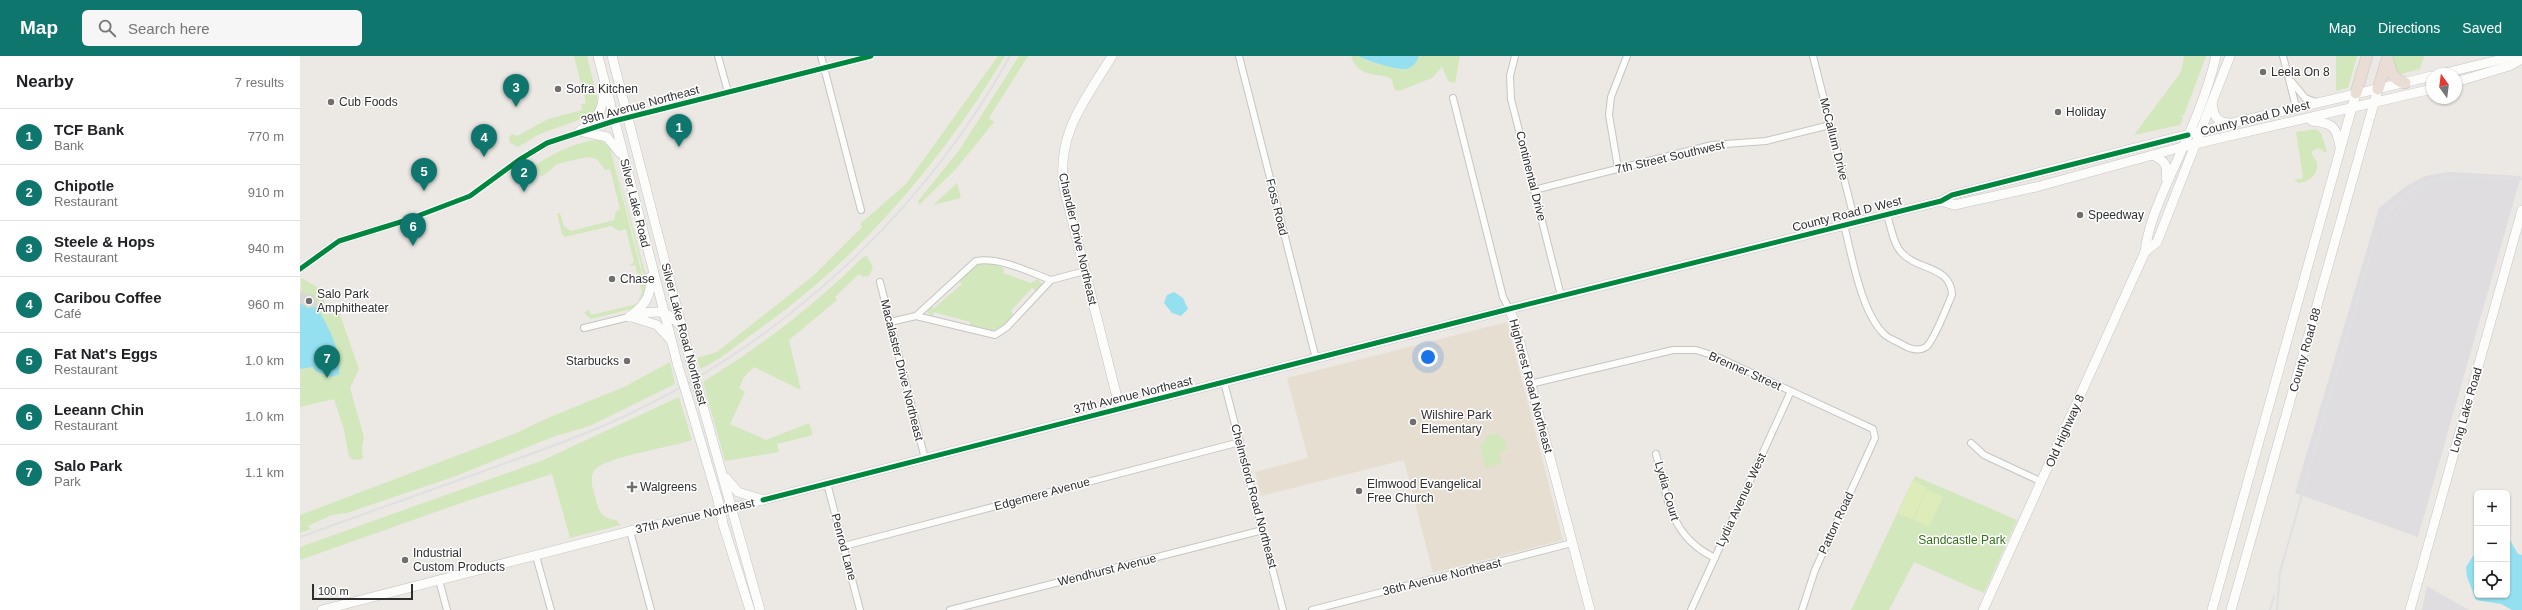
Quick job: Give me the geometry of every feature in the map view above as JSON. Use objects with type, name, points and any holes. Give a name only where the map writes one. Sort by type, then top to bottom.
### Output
[{"type":"highway","points":[[2356,93],[2367,56]]},
{"type":"highway","points":[[2388,57],[2394,77],[2405,83]]},
{"type":"highway","points":[[2378,89],[2388,57]]},
{"type":"main road","name":"Silver Lake Road","points":[[598,56],[670,339],[720,511]]},
{"type":"main road","name":"Silver Lake Road Northeast","points":[[612,56],[700,399],[760,610]]},
{"type":"main road","name":"Chandler Drive Northeast","points":[[1112,56],[1072,123],[1064,144],[1061,165],[1064,188],[1120,409]]},
{"type":"main road","name":"Old Highway 8","points":[[1983,610],[2145,252],[2147,236],[2163,189],[2188,135],[2216,56]]},
{"type":"main road","name":"Old Highway 8","points":[[2145,252],[2157,242],[2230,56]]},
{"type":"main road","points":[[2462,69],[2507,58],[2522,58]]},
{"type":"main road","points":[[2462,80],[2509,66],[2522,58]]},
{"type":"main road","points":[[580,131],[597,118],[604,104],[603,77]]},
{"type":"main road","name":"County Road D West","points":[[1509,309],[1887,215],[1941,201],[1952,195],[2232,123],[2426,78]]},
{"type":"main road","name":"County Road 88","points":[[2231,610],[2376,103],[2378,89]]},
{"type":"main road","name":"County Road D West","points":[[1941,201],[1954,205],[1968,202],[2093,172],[2182,147],[2426,90]]},
{"type":"main road","name":"County Road 88","points":[[2212,610],[2356,93]]},
{"type":"main road","points":[[2212,102],[2214,114],[2217,119],[2227,124],[2232,123]]},
{"type":"main road","points":[[2302,120],[2323,122],[2332,126],[2338,137],[2341,151]]},
{"type":"main road","points":[[580,131],[607,136],[624,158]]},
{"type":"main road","points":[[2153,155],[2165,163],[2167,167],[2163,189]]},
{"type":"main road","name":"Long Lake Road","points":[[2410,610],[2522,210]]},
{"type":"main road","points":[[628,317],[642,307],[649,297],[651,289],[648,256]]},
{"type":"main road","name":"37th Avenue Northeast","points":[[322,610],[630,531],[720,511],[827,484],[1509,309]]},
{"type":"main road","name":"Highcrest Road Northeast","points":[[1509,309],[1514,320],[1590,610]]},
{"type":"main road","points":[[628,317],[652,311],[664,313],[671,315],[681,326]]},
{"type":"main road","points":[[628,317],[654,324],[670,339]]},
{"type":"main road","points":[[720,468],[735,490],[763,500]]},
{"type":"main road","points":[[720,511],[750,610]]},
{"type":"street","points":[[718,56],[728,92]]},
{"type":"street","points":[[821,56],[861,210]]},
{"type":"street","name":"39th Avenue Northeast","points":[[300,269],[339,241],[458,202],[477,192],[538,148],[580,131],[871,56]]},
{"type":"street","name":"Foss Road","points":[[1239,56],[1316,358]]},
{"type":"street","name":"Continental Drive","points":[[1515,56],[1510,76],[1511,99],[1561,296]]},
{"type":"street","points":[[1618,168],[1609,115],[1612,97],[1627,56]]},
{"type":"street","name":"McCallum Drive","points":[[1813,56],[1855,222]]},
{"type":"street","points":[[2283,56],[2296,107]]},
{"type":"street","points":[[2288,76],[2305,98],[2318,103]]},
{"type":"street","name":"Highcrest Road Northeast","points":[[1453,98],[1503,297],[1509,309]]},
{"type":"street","name":"7th Street Southwest","points":[[1534,190],[1712,146],[1766,141],[1830,125]]},
{"type":"street","points":[[1844,225],[1864,299],[1873,319],[1884,334],[1910,349],[1920,350],[1927,346],[1932,338],[1952,295],[1952,287],[1950,280],[1944,275],[1908,258],[1901,252],[1895,241],[1887,215]]},
{"type":"street","points":[[916,316],[976,261],[986,259],[1051,280]]},
{"type":"street","points":[[890,322],[916,316],[994,335],[1007,327],[1051,280],[1085,271]]},
{"type":"street","name":"Macalaster Drive Northeast","points":[[880,282],[924,459]]},
{"type":"street","points":[[584,328],[628,317]]},
{"type":"street","name":"Brenner Street","points":[[1530,384],[1663,352],[1684,349],[1715,356],[1870,426],[1875,432],[1875,438]]},
{"type":"street","name":"Chelmsford Road Northeast","points":[[1224,382],[1284,610]]},
{"type":"street","name":"Lydia Avenue West","points":[[1693,609],[1791,391]]},
{"type":"street","name":"Patton Road","points":[[1802,610],[1815,570],[1875,438]]},
{"type":"street","name":"Edgemere Avenue","points":[[844,546],[1240,442]]},
{"type":"street","points":[[1971,443],[1984,455],[2042,482]]},
{"type":"street","name":"Lydia Court","points":[[1656,454],[1677,527],[1691,544],[1715,558]]},
{"type":"street","name":"Penrod Lane","points":[[827,484],[860,610]]},
{"type":"street","name":"Wendhurst Avenue","points":[[950,610],[1263,530]]},
{"type":"street","points":[[630,531],[651,610]]},
{"type":"street","name":"36th Avenue Northeast","points":[[1312,610],[1572,543]]},
{"type":"street","points":[[536,556],[551,610]]},
{"type":"street","points":[[439,580],[447,610]]},
{"type":"shaded area","points":[[2448,172],[2521,176],[2418,537],[2295,493],[2379,208],[2405,187],[2425,176]]},
{"type":"shaded area","points":[[300,292],[313,295],[319,306],[312,308],[303,306],[300,303]]},
{"type":"shaded area","points":[[1507,322],[1563,540],[1433,573],[1404,460],[1261,496],[1255,472],[1308,458],[1287,378]]},
{"type":"shaded area","points":[[2427,586],[2469,610],[2422,610]]},
{"type":"green space","points":[[574,56],[587,56],[598,101],[595,114],[540,134],[518,147],[510,143],[509,137],[512,134],[517,136],[548,119],[582,110],[581,104],[586,103]]},
{"type":"green space","points":[[998,56],[1005,56],[953,135],[894,208],[862,242],[793,304],[721,357],[700,369],[697,358],[717,352],[813,276],[862,227],[860,224],[906,184]]},
{"type":"green space","points":[[1019,56],[1028,56],[989,118],[994,122],[955,170],[919,205],[918,201],[960,149]]},
{"type":"green space","points":[[1351,56],[1359,56],[1368,61],[1405,69],[1419,56],[1460,56],[1455,83],[1448,81],[1442,67],[1432,78],[1399,91],[1395,90],[1392,80],[1389,77],[1366,73],[1355,64]]},
{"type":"green space","points":[[2184,56],[2206,56],[2184,115],[2181,116],[2183,118],[2180,125],[2134,135],[2181,72]]},
{"type":"green space","points":[[2336,56],[2357,56],[2348,88],[2336,91]]},
{"type":"green space","points":[[2394,56],[2424,56],[2420,69],[2397,75],[2392,64]]},
{"type":"green space","points":[[2316,129],[2321,133],[2327,151],[2325,153],[2319,148],[2312,151],[2312,155],[2317,163],[2315,174],[2310,179],[2299,183],[2294,180],[2303,178],[2296,132]]},
{"type":"green space","points":[[601,140],[610,148],[646,290],[637,303],[642,292],[635,265],[629,266],[634,262],[626,229],[619,231],[611,226],[565,237],[562,234],[557,213],[560,213],[564,226],[571,231],[614,220],[616,211],[620,209],[610,169],[605,170],[597,159],[587,157],[557,164],[543,176],[539,175],[536,165],[567,148],[584,142]]},
{"type":"green space","points":[[611,146],[648,283],[647,289]]},
{"type":"green space","points":[[957,183],[961,198],[933,205]]},
{"type":"green space","points":[[867,256],[873,267],[869,276],[863,277],[859,274],[835,297],[837,300],[789,340],[801,390],[754,367],[744,377],[739,388],[745,392],[730,424],[766,440],[809,423],[813,435],[777,444],[779,452],[725,461],[703,382],[746,354],[787,324],[826,292],[863,257]]},
{"type":"green space","points":[[981,263],[989,263],[1004,268],[1003,273],[1031,283],[1037,279],[1042,283],[1037,292],[1032,288],[1011,311],[1014,316],[1003,326],[994,330],[969,327],[970,322],[934,312],[932,317],[926,311],[930,305],[934,308],[962,284],[958,280],[974,266]]},
{"type":"green space","points":[[301,278],[316,286],[326,304],[331,306],[336,315],[339,312],[359,369],[350,388],[364,437],[362,448],[363,459],[354,460],[349,457],[344,430],[334,399],[300,407]]},
{"type":"green space","points":[[647,293],[635,308],[591,319],[584,313],[589,309],[591,315],[637,304]]},
{"type":"green space","points":[[670,362],[675,384],[590,426],[555,436],[456,476],[347,513],[332,515],[308,526],[311,529],[300,533],[300,515],[514,434],[550,417],[624,387]]},
{"type":"green space","points":[[679,397],[692,440],[610,461],[600,466],[592,475],[592,487],[599,511],[606,517],[616,520],[621,525],[570,538],[552,474],[464,502],[300,560],[300,547],[541,461]]},
{"type":"green space","points":[[1499,434],[1505,439],[1507,450],[1499,452],[1502,463],[1486,468],[1480,447],[1488,435]]},
{"type":"green space","name":"Sandcastle Park","points":[[1915,476],[2017,520],[1984,593],[1914,562],[1889,610],[1851,610]]},
{"type":"green space","points":[[1913,480],[1927,488],[1913,519],[1898,514]]},
{"type":"green space","points":[[1927,490],[1943,497],[1929,527],[1914,520]]},
{"type":"water","points":[[1359,56],[1419,56],[1414,64],[1406,69],[1402,69],[1382,65]]},
{"type":"water","points":[[1174,292],[1183,298],[1188,309],[1181,316],[1172,313],[1164,303],[1167,295]]},
{"type":"water","points":[[300,303],[307,308],[316,307],[325,322],[336,347],[339,374],[332,377],[317,372],[312,367],[300,369]]},
{"type":"water","points":[[2510,540],[2518,554],[2522,555],[2522,610],[2512,610],[2501,604],[2476,600],[2475,598],[2510,598]]},
{"type":"water","points":[[2474,555],[2474,595],[2467,577],[2466,567]]},
{"type":"railway","points":[[300,537],[548,448],[596,429],[673,391],[732,356],[788,315],[840,271],[889,222],[934,170],[974,115],[1010,56]]},
{"type":"railway","points":[[2277,610],[2280,572],[2377,231],[2390,210],[2405,195],[2421,185],[2439,179],[2457,177],[2522,179]]},
{"type":"railway","points":[[2382,236],[2390,221],[2400,208],[2427,187]]},
{"type":"railway","points":[[2270,610],[2274,596]]},
{"type":"cycle path","points":[[300,269],[339,241],[407,220],[470,196],[519,160],[547,143],[614,121],[871,56]]},
{"type":"cycle path","points":[[763,500],[1509,309],[1941,201],[1952,195],[2188,135]]},
{"type":"place","name":"Leela On 8","points":[[2263,72]]},
{"type":"place","name":"Sofra Kitchen","points":[[558,89]]},
{"type":"place","name":"Cub Foods","points":[[331,102]]},
{"type":"place","name":"Steele & Hops","points":[[516,107]]},
{"type":"place","name":"Holiday","points":[[2058,112]]},
{"type":"place","name":"TCF Bank","points":[[679,147]]},
{"type":"place","name":"Caribou Coffee","points":[[484,157]]},
{"type":"place","name":"Fat Nat's Eggs","points":[[424,191]]},
{"type":"place","name":"Chipotle","points":[[524,192]]},
{"type":"place","name":"Speedway","points":[[2080,215]]},
{"type":"place","name":"Leeann Chin","points":[[413,246]]},
{"type":"place","name":"Chase","points":[[612,279]]},
{"type":"place","name":"Salo Park Amphitheater","points":[[309,301]]},
{"type":"place","name":"Starbucks","points":[[627,361]]},
{"type":"place","name":"Salo Park","points":[[327,378]]},
{"type":"place","name":"Wilshire Park Elementary","points":[[1413,422]]},
{"type":"place","name":"Walgreens","points":[[632,487]]},
{"type":"place","name":"Elmwood Evangelical Free Church","points":[[1359,491]]},
{"type":"place","name":"Industrial Custom Products","points":[[405,560]]}]
